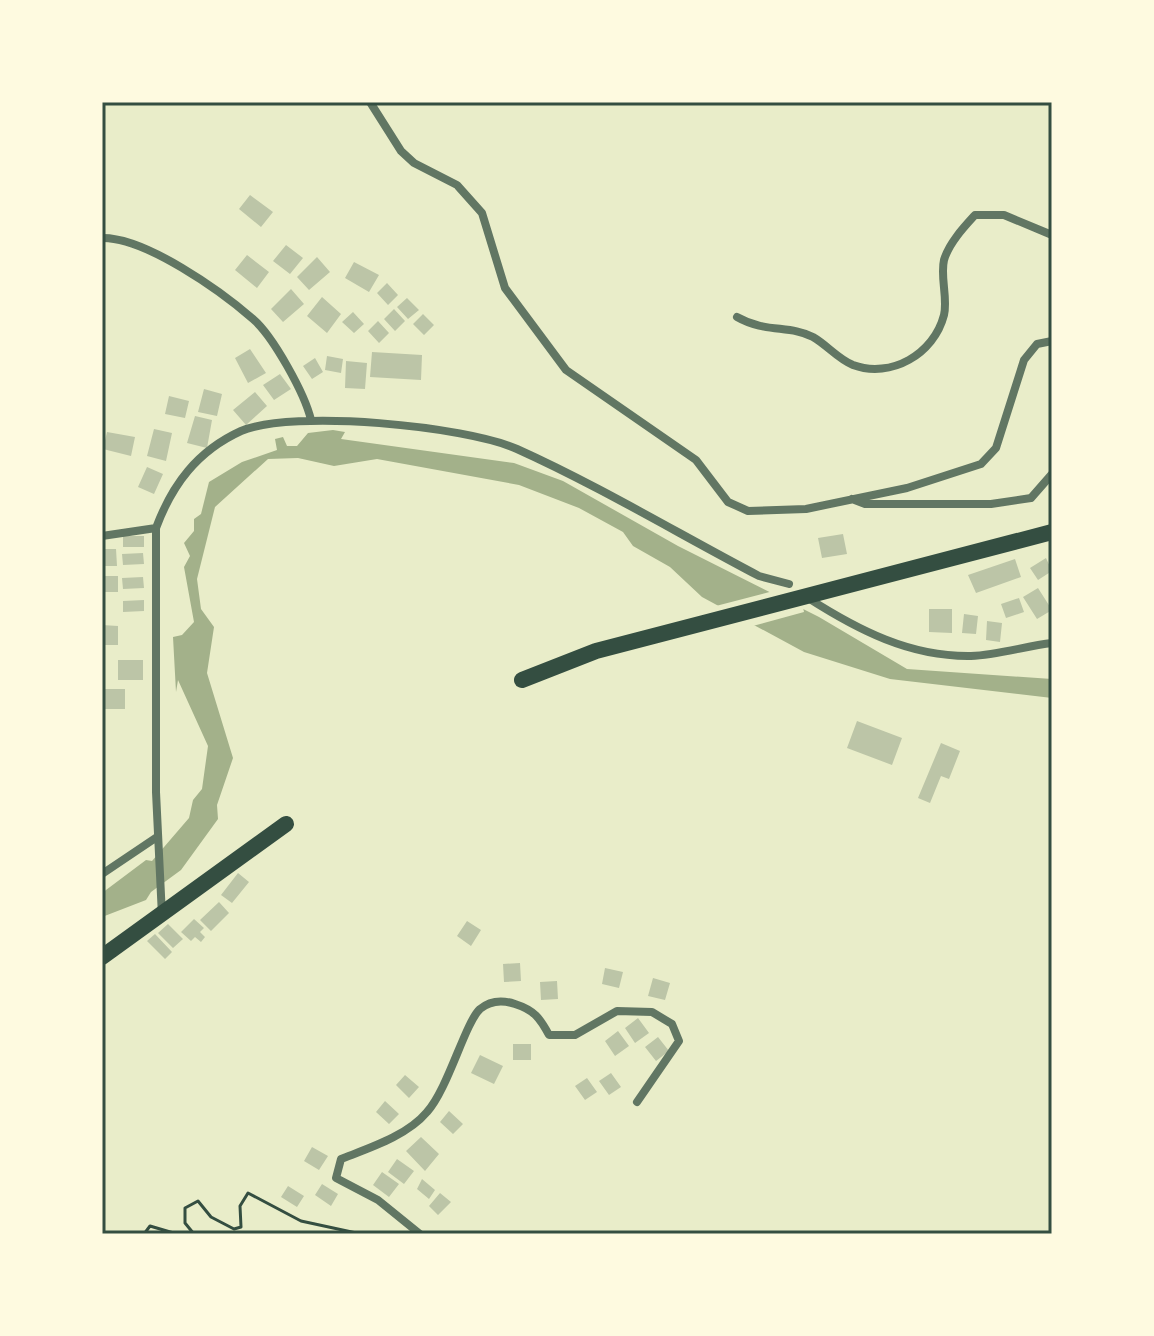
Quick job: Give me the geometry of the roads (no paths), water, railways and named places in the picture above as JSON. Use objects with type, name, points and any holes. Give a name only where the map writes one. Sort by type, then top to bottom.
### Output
[{"type":"main road","points":[[522,680],[596,651],[1052,532]]},
{"type":"main road","points":[[102,957],[286,824]]},
{"type":"street","points":[[370,102],[408,157],[457,185],[482,213],[505,288],[566,370],[696,460],[728,502],[748,511],[806,509],[907,488],[981,464],[996,448],[1024,360],[1037,344],[1052,341]]},
{"type":"street","points":[[737,317],[757,328],[811,336],[849,363],[889,369],[906,363],[932,338],[944,314],[944,259],[961,229],[975,215],[1004,215],[1052,235]]},
{"type":"street","points":[[102,238],[160,254],[255,320],[305,396],[311,420]]},
{"type":"street","points":[[162,916],[157,837],[156,528],[169,492],[201,458],[242,431],[311,420],[394,424],[514,447],[759,576],[789,584]]},
{"type":"street","points":[[850,499],[865,504],[991,504],[1031,498],[1052,474]]},
{"type":"street","points":[[102,536],[156,528]]},
{"type":"street","points":[[808,598],[856,628],[908,648],[972,656],[1052,643]]},
{"type":"street","points":[[102,874],[157,837]]},
{"type":"street","points":[[420,1234],[378,1200],[336,1178],[341,1159],[384,1141],[426,1114],[450,1077],[478,1011],[491,1003],[504,1000],[538,1014],[549,1035],[575,1035],[617,1011],[652,1012],[672,1024],[679,1041],[637,1102]]}]
